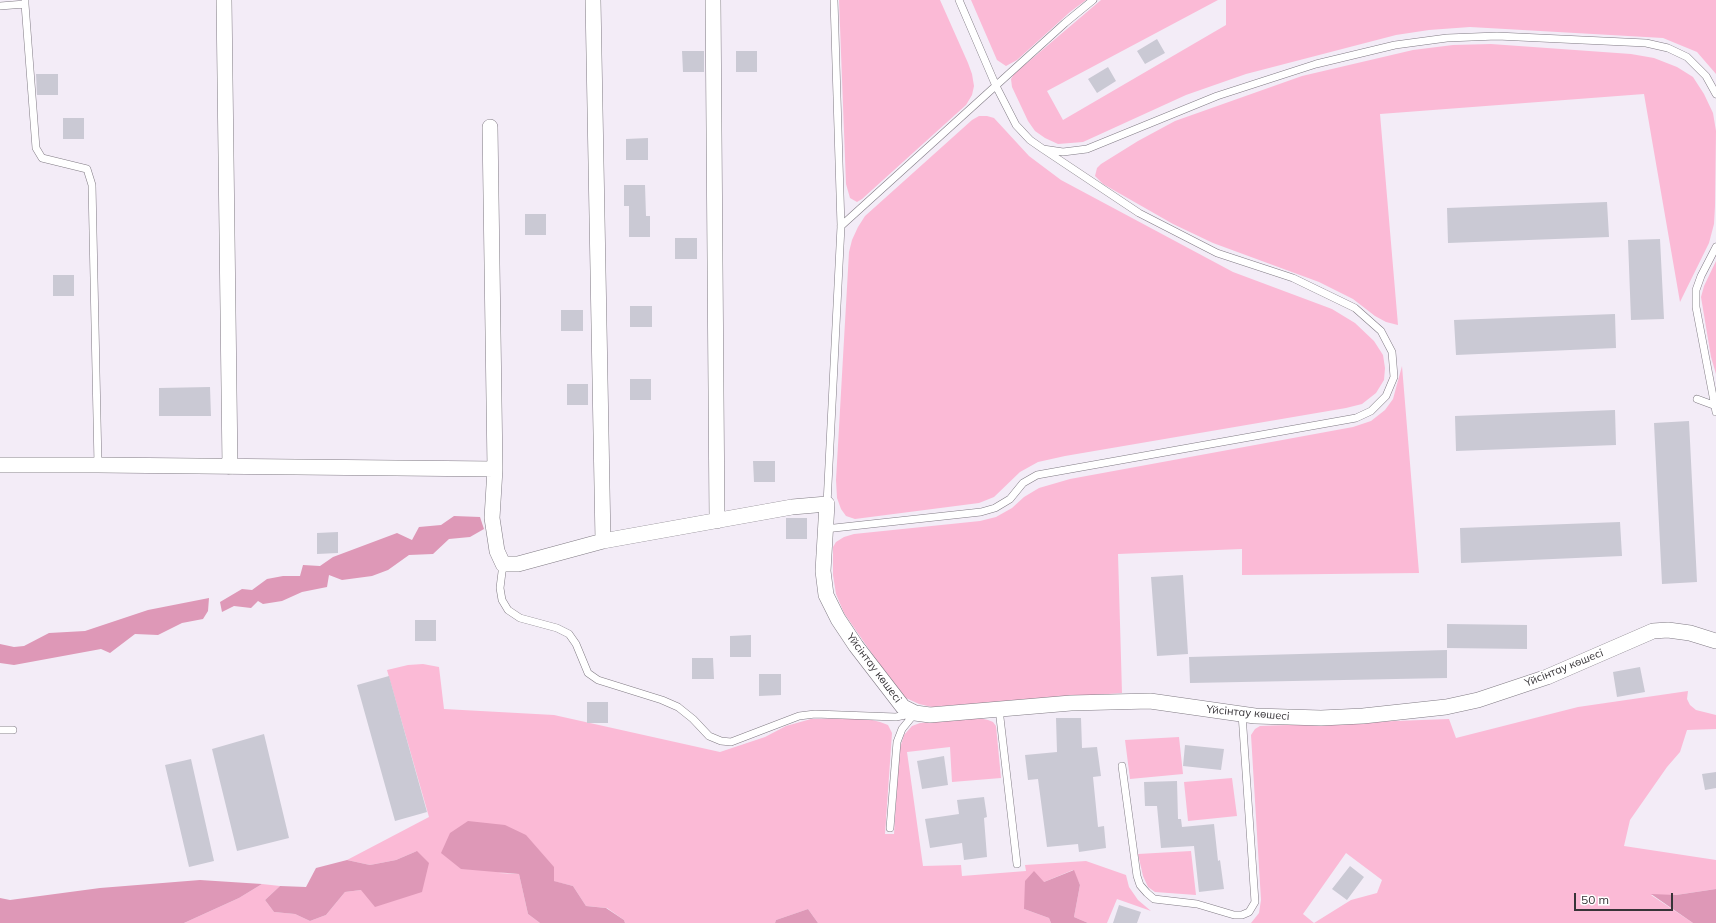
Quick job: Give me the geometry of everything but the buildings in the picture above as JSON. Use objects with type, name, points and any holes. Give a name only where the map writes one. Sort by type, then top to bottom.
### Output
[{"type":"street","points":[[224,0],[230,467]]},
{"type":"street","points":[[593,0],[603,541]]},
{"type":"street","points":[[713,0],[717,521]]},
{"type":"street","points":[[490,127],[495,470],[492,518],[497,551],[503,564],[518,564],[603,541],[792,508],[827,504]]},
{"type":"street","points":[[0,465],[495,470]]},
{"type":"street","name":"Үйсінтау көшесі","points":[[827,504],[823,571],[826,595],[838,619],[856,646],[903,707],[915,713],[930,715],[1071,703],[1150,700],[1242,714],[1321,718],[1363,716],[1446,707],[1478,700],[1547,677],[1653,631],[1668,630],[1690,633],[1716,641]]},
{"type":"lane","points":[[827,504],[841,226],[834,0]]},
{"type":"lane","points":[[825,529],[981,512],[995,508],[1010,499],[1023,483],[1038,475],[1356,418],[1371,411],[1386,396],[1394,376],[1392,352],[1381,330],[1355,308],[1293,278],[1217,253],[1145,216],[1030,140],[1016,124],[996,86],[959,0]]},
{"type":"lane","points":[[841,226],[1065,23],[1094,0]]},
{"type":"lane","points":[[0,6],[25,2],[36,148],[42,158],[87,169],[92,185],[98,465]]},
{"type":"lane","points":[[1043,149],[1063,152],[1087,149],[1217,96],[1316,64],[1395,45],[1447,38],[1497,36],[1646,43],[1668,48],[1687,57],[1706,76],[1716,94]]},
{"type":"lane","points":[[1716,247],[1701,276],[1696,290],[1696,302],[1716,408]]},
{"type":"lane","points":[[1697,399],[1716,408]]},
{"type":"lane","points":[[503,564],[500,588],[502,600],[508,610],[520,618],[557,628],[569,634],[576,644],[588,673],[598,680],[662,700],[678,707],[693,719],[709,736],[721,741],[731,742],[799,716],[815,714],[896,716],[915,713]]},
{"type":"lane","points":[[999,709],[1017,864]]},
{"type":"lane","points":[[890,828],[896,742],[902,729],[915,713]]},
{"type":"lane","points":[[1122,766],[1136,876],[1146,894],[1154,899],[1197,904],[1234,914],[1242,915],[1250,912],[1253,909],[1255,902],[1242,714]]},
{"type":"lane","points":[[0,730],[13,730]]},
{"type":"shaded area","points":[[839,0],[940,0],[968,63],[974,86],[972,95],[966,105],[857,202],[850,198],[846,184]]},
{"type":"shaded area","points":[[971,0],[1086,0],[1070,12],[1017,60],[1006,66],[997,60]]},
{"type":"shaded area","points":[[1101,0],[1218,0],[1047,91],[1063,120],[1226,25],[1226,0],[1716,0],[1716,74],[1697,52],[1663,38],[1470,27],[1429,30],[1396,35],[1246,74],[1186,95],[1083,142],[1058,144],[1035,131],[1028,121],[1012,87],[1011,79],[1014,74]]},
{"type":"shaded area","points":[[1491,44],[1631,54],[1654,58],[1677,67],[1693,77],[1704,94],[1713,113],[1716,131],[1714,224],[1709,243],[1680,302],[1644,94],[1380,114],[1398,325],[1386,322],[1375,316],[1353,299],[1319,282],[1213,243],[1173,224],[1103,184],[1095,176],[1097,168],[1101,164],[1138,141],[1175,121],[1302,76],[1413,50],[1453,45]]},
{"type":"shaded area","points":[[979,116],[994,118],[1029,156],[1061,180],[1233,272],[1332,309],[1355,323],[1374,341],[1383,355],[1385,368],[1384,380],[1376,393],[1362,404],[1346,408],[1065,456],[1038,462],[1020,472],[994,497],[979,503],[855,519],[846,516],[841,509],[837,498],[836,480],[849,252],[852,240],[865,216],[972,120]]},
{"type":"shaded area","points":[[1716,261],[1716,374],[1711,357],[1701,297],[1704,286]]},
{"type":"shaded area","points":[[1402,366],[1419,573],[1242,575],[1242,549],[1118,554],[1122,693],[932,707],[919,704],[906,698],[895,687],[844,613],[836,594],[833,575],[833,547],[836,542],[844,537],[854,534],[980,521],[996,517],[1012,508],[1024,497],[1039,488],[1070,479],[1353,427],[1371,421],[1385,410],[1393,399]]},
{"type":"shaded area","points":[[454,516],[480,517],[484,529],[470,537],[449,539],[433,554],[409,555],[388,570],[372,576],[342,580],[329,575],[327,587],[302,592],[282,601],[263,604],[258,601],[251,608],[234,606],[222,612],[220,602],[242,589],[252,590],[267,579],[283,576],[300,576],[303,565],[320,566],[333,557],[397,533],[412,540],[419,527],[441,525]]},
{"type":"shaded area","points":[[209,598],[208,611],[203,619],[182,623],[158,635],[135,634],[110,653],[101,649],[14,665],[0,663],[0,644],[14,647],[24,646],[49,633],[85,631],[148,610]]},
{"type":"shaded area","points":[[423,664],[439,667],[444,709],[554,715],[720,752],[765,737],[786,726],[811,719],[864,718],[880,722],[888,725],[892,733],[885,834],[894,834],[899,751],[904,735],[912,726],[920,723],[979,718],[988,720],[993,722],[996,726],[1001,778],[952,782],[950,747],[907,752],[923,866],[961,865],[962,876],[1026,871],[1025,865],[1086,861],[1126,875],[1129,887],[1138,900],[1151,911],[1117,899],[1107,923],[1088,923],[1074,917],[1080,885],[1073,870],[1044,882],[1024,909],[1049,918],[1051,923],[818,923],[808,909],[776,920],[775,923],[625,923],[624,920],[607,908],[586,906],[573,886],[553,881],[554,867],[498,873],[519,874],[528,914],[540,923],[184,923],[239,898],[262,884],[280,886],[265,900],[274,912],[295,914],[310,921],[326,915],[345,892],[361,890],[417,851],[396,860],[370,865],[347,860],[429,817],[387,670],[408,665]]},
{"type":"shaded area","points":[[1688,691],[1687,699],[1690,705],[1696,710],[1716,715],[1716,729],[1687,730],[1680,752],[1667,767],[1630,820],[1624,846],[1716,860],[1716,889],[1676,895],[1651,895],[1693,923],[1314,923],[1251,923],[1259,913],[1261,900],[1251,735],[1255,729],[1260,726],[1449,719],[1456,738],[1578,707]],"holes":[[[1346,853],[1382,880],[1377,893],[1351,900],[1314,923],[1303,914]]]},
{"type":"shaded area","points":[[1179,737],[1183,774],[1130,779],[1125,740]]},
{"type":"shaded area","points":[[1232,778],[1237,816],[1188,821],[1184,782]]},
{"type":"shaded area","points":[[468,821],[505,825],[526,835],[554,867],[554,881],[573,886],[586,906],[606,908],[624,920],[625,923],[540,923],[528,914],[519,874],[461,869],[441,853],[450,833]]},
{"type":"shaded area","points":[[417,851],[429,863],[422,892],[375,907],[361,890],[345,892],[326,915],[310,921],[295,914],[274,912],[265,900],[280,886],[306,887],[316,868],[347,860],[370,865],[396,860]]},
{"type":"shaded area","points":[[1191,851],[1196,895],[1155,892],[1148,887],[1143,876],[1138,854]]},
{"type":"shaded area","points":[[1074,870],[1080,885],[1074,917],[1088,923],[1051,923],[1049,918],[1024,909],[1025,881],[1034,871],[1044,882]]},
{"type":"shaded area","points":[[200,880],[262,884],[239,898],[184,923],[0,923],[0,898],[10,900],[100,888]]},
{"type":"shaded area","points":[[1716,889],[1716,923],[1693,923],[1651,894],[1676,895]]},
{"type":"shaded area","points":[[808,909],[818,923],[775,923],[776,920]]}]
